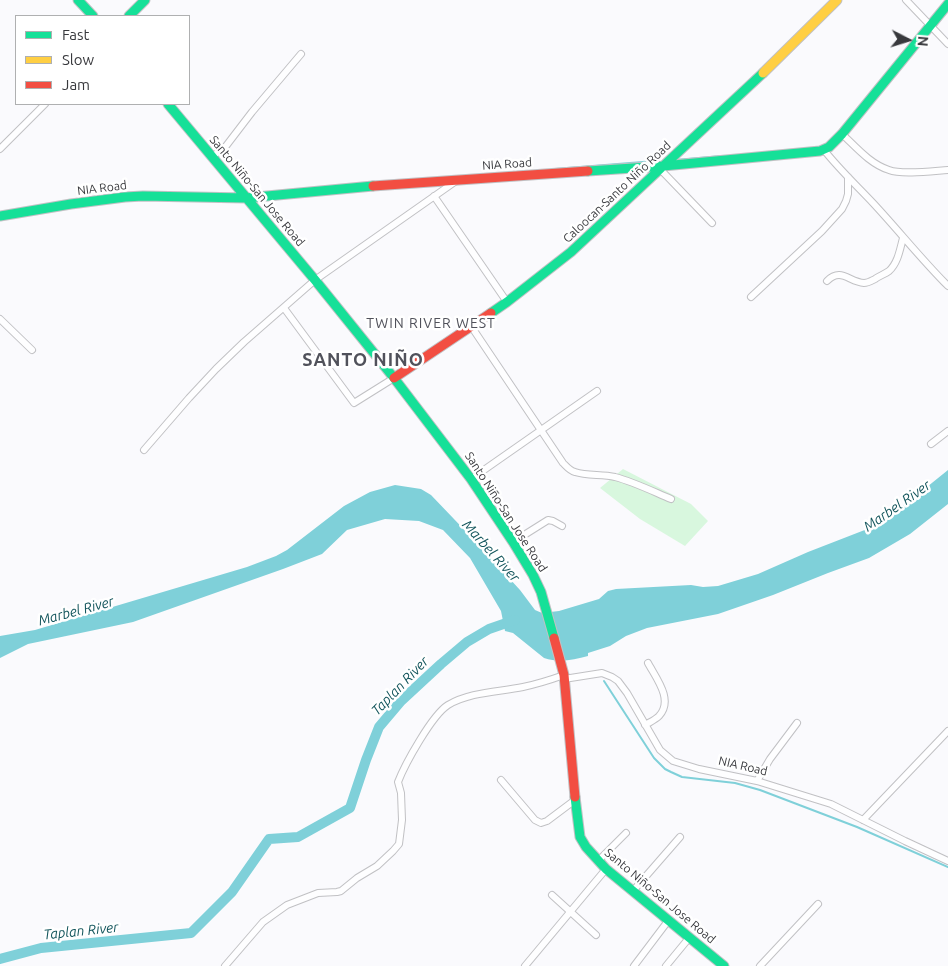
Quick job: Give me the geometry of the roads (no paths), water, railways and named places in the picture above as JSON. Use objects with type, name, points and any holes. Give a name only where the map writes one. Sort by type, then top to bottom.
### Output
[{"type":"street","points":[[78,0],[92,15]]},
{"type":"street","points":[[130,15],[145,0]]},
{"type":"street","name":"Caloocan-Santo Niño Road","points":[[394,378],[506,302],[571,252],[755,80],[836,0]]},
{"type":"street","points":[[906,0],[948,44]]},
{"type":"street","points":[[948,4],[842,134],[824,150],[948,286]]},
{"type":"street","points":[[212,157],[226,146],[301,54]]},
{"type":"street","points":[[0,149],[44,105]]},
{"type":"street","name":"Santo Niño-San Jose Road","points":[[169,105],[394,378],[471,479],[514,542],[533,575],[545,605],[564,677],[580,837],[586,847],[606,869],[724,966]]},
{"type":"street","points":[[842,134],[872,161],[889,170],[900,172],[948,170]]},
{"type":"street","name":"NIA Road","points":[[0,216],[126,197],[246,198],[356,188],[662,167],[824,150]]},
{"type":"street","points":[[662,167],[712,223]]},
{"type":"street","points":[[751,298],[822,231],[842,209],[848,194],[848,177]]},
{"type":"street","points":[[144,450],[188,398],[216,369],[315,280],[458,181]]},
{"type":"street","points":[[434,196],[506,302]]},
{"type":"street","points":[[827,282],[834,276],[839,275],[844,275],[864,283],[872,281],[889,271],[895,262],[903,238]]},
{"type":"street","points":[[284,308],[354,403],[394,378]]},
{"type":"street","points":[[0,319],[32,350]]},
{"type":"street","points":[[471,326],[569,470],[576,473],[600,474],[614,477],[670,499]]},
{"type":"street","points":[[471,479],[597,391]]},
{"type":"street","points":[[931,444],[948,431]]},
{"type":"street","points":[[514,542],[548,520],[562,526]]},
{"type":"street","points":[[645,725],[659,716],[664,709],[665,701],[664,692],[648,663]]},
{"type":"street","name":"NIA Road","points":[[225,966],[263,922],[287,905],[318,893],[341,891],[377,866],[393,852],[398,844],[402,820],[398,782],[436,716],[448,706],[466,698],[564,677],[595,674],[607,674],[612,677],[623,687],[660,750],[673,760],[699,769],[757,781],[831,804],[948,860]]},
{"type":"street","points":[[757,781],[770,759],[797,722]]},
{"type":"street","points":[[863,820],[948,731]]},
{"type":"street","points":[[501,780],[535,820],[541,823],[547,821],[575,800]]},
{"type":"street","points":[[598,861],[626,833]]},
{"type":"street","points":[[632,891],[680,836]]},
{"type":"street","points":[[525,966],[606,869]]},
{"type":"street","points":[[552,894],[596,935]]},
{"type":"street","points":[[760,966],[818,904]]},
{"type":"street","points":[[634,966],[668,920]]},
{"type":"street","points":[[666,966],[689,938]]},
{"type":"water","points":[[948,470],[948,504],[910,534],[869,558],[718,614],[647,628],[626,636],[610,646],[588,653],[588,656],[577,659],[561,661],[544,658],[513,633],[505,631],[501,611],[470,558],[443,530],[419,521],[385,519],[347,530],[322,554],[283,569],[133,622],[28,644],[0,658],[0,636],[35,630],[247,567],[276,556],[287,550],[344,506],[370,492],[395,485],[421,489],[431,495],[520,590],[535,610],[542,613],[559,611],[599,599],[608,591],[616,589],[691,585],[703,587],[718,586],[758,574],[875,526]]},
{"type":"waterway","points":[[675,160],[722,156]]},
{"type":"waterway","points":[[555,169],[655,161]]},
{"type":"waterway","name":"Taplan River","points":[[0,959],[41,948],[191,933],[232,892],[269,839],[298,837],[350,808],[379,727],[401,701],[467,642],[489,629],[515,620]]},
{"type":"waterway","points":[[604,681],[654,758],[665,769],[682,777],[735,783],[760,790],[857,827],[948,867]]},
{"type":"district","name":"TWIN RIVER WEST","points":[[431,323]]},
{"type":"district","name":"SANTO NIÑO","points":[[363,360]]},
{"type":"water label","name":"Marbel River","points":[[897,506]]},
{"type":"water label","name":"Marbel River","points":[[491,551]]},
{"type":"water label","name":"Marbel River","points":[[76,611]]}]
